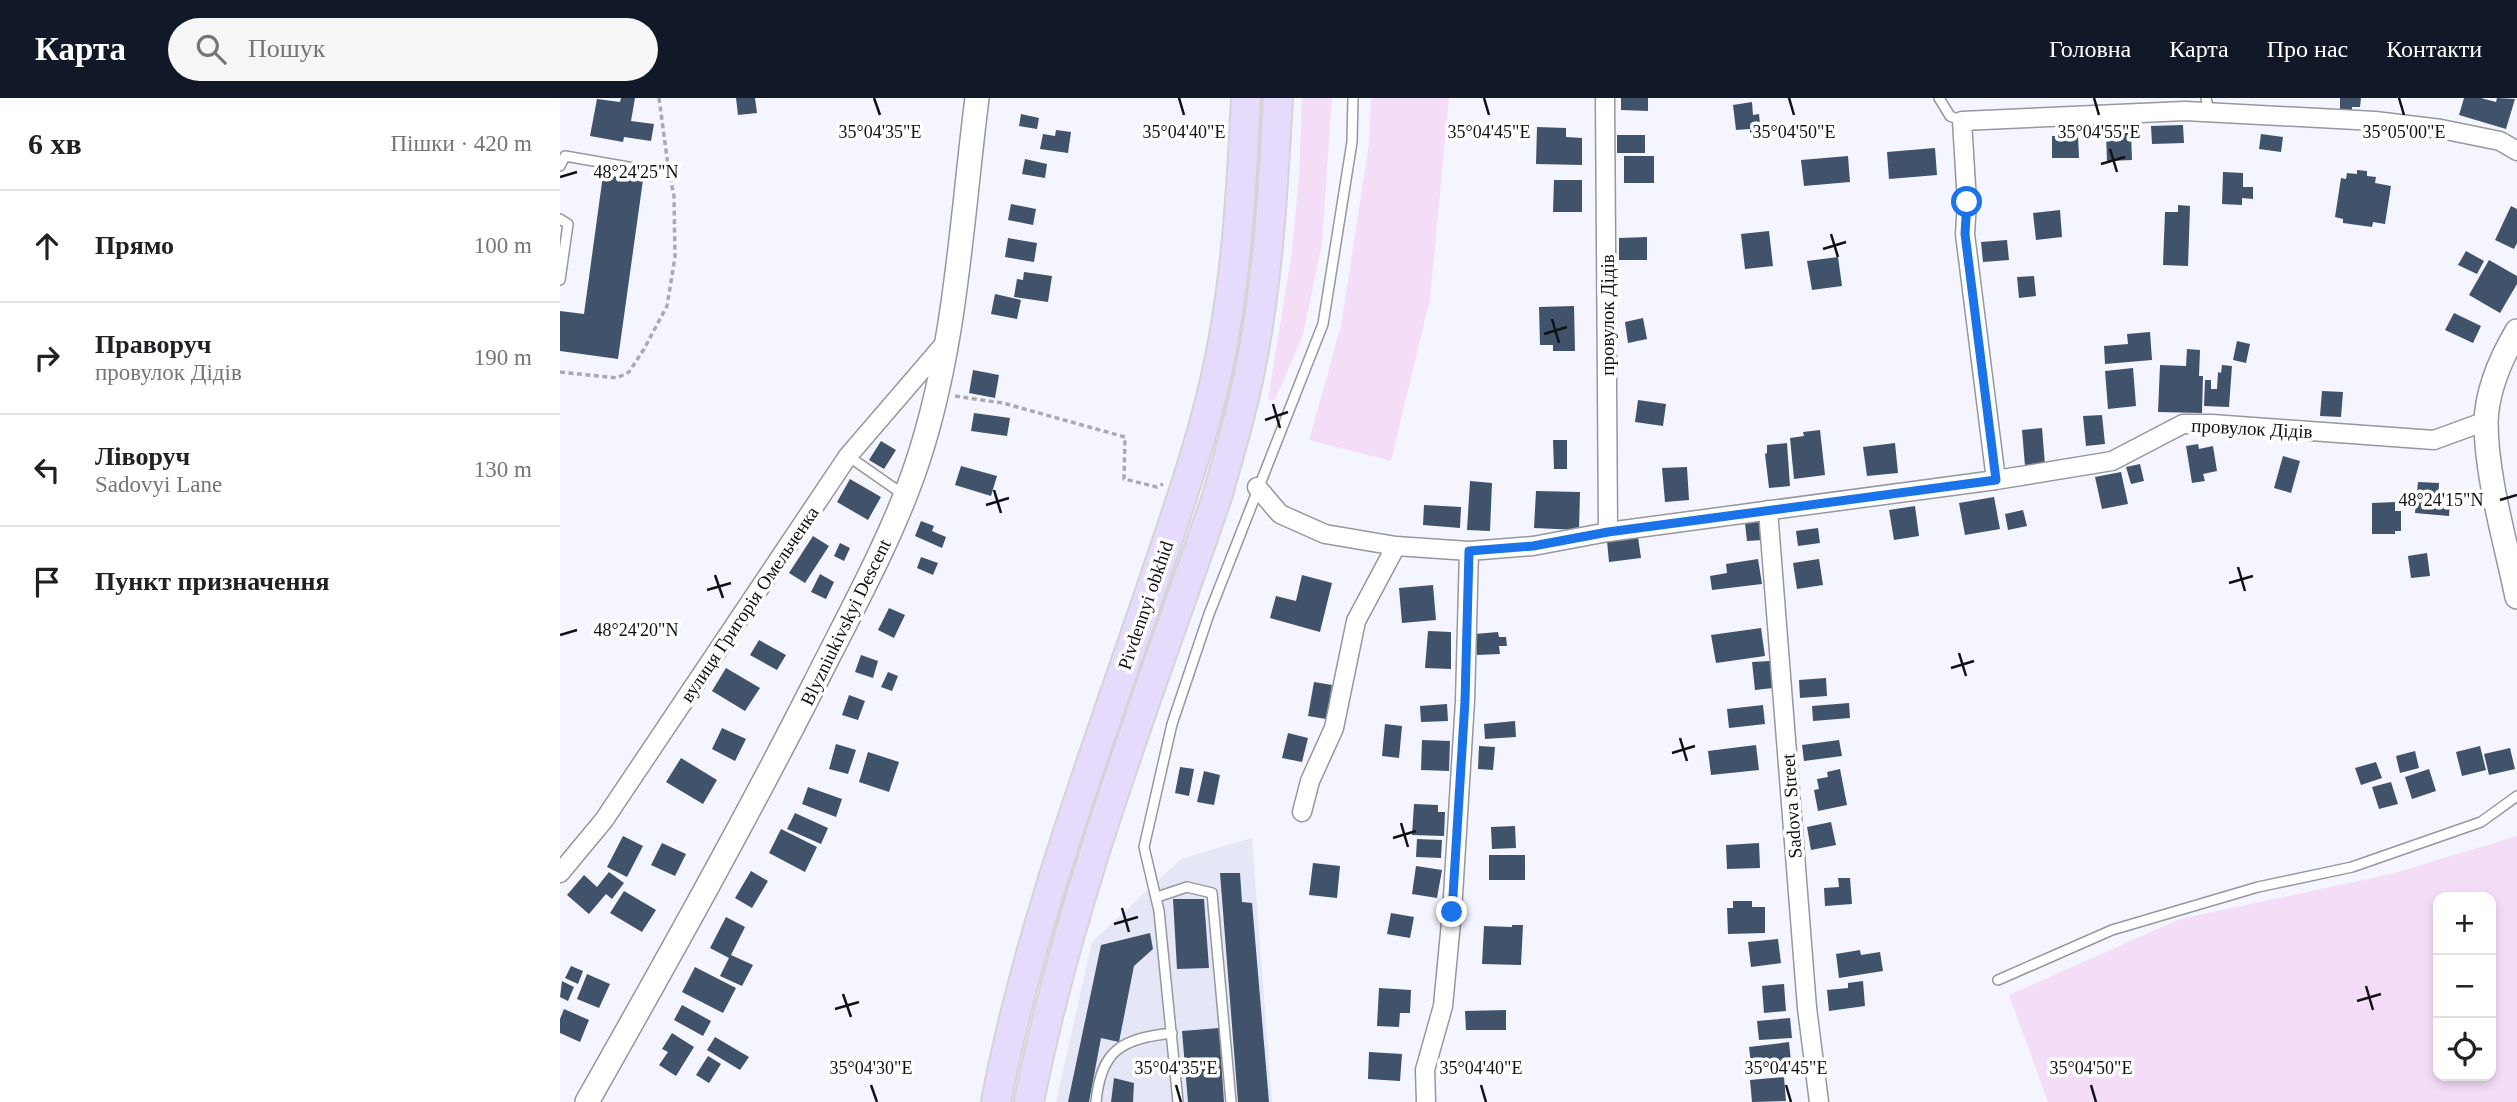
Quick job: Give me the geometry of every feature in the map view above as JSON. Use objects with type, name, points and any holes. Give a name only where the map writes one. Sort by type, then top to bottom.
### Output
[{"type":"main road","name":"Pivdennyi obkhid","points":[[996,1102],[1009,1032],[1051,883],[1208,412],[1225,337],[1235,260],[1246,98]]},
{"type":"main road","name":"Pivdennyi obkhid","points":[[1029,1102],[1043,1028],[1082,888],[1218,494],[1234,435],[1249,374],[1263,292],[1273,205],[1278,98]]},
{"type":"street","name":"Blyzniukivskyi Descent","points":[[587,1102],[778,755],[847,619],[914,475],[946,342],[977,98]]},
{"type":"street","name":"провулок Дідів","points":[[1605,98],[1608,532]]},
{"type":"street","points":[[1996,480],[1965,234],[1967,202],[1962,121],[2185,105],[2207,106],[2441,128],[2500,141],[2517,151]]},
{"type":"street","points":[[2517,331],[2492,385],[2486,421],[2493,482],[2517,597]]},
{"type":"street","name":"вулиця Григорія Омельченка","points":[[560,873],[604,820],[848,456],[946,342]]},
{"type":"street","name":"провулок Дідів","points":[[1257,487],[1280,514],[1325,534],[1395,546],[1469,551],[1533,546],[1608,532],[1996,480],[2112,461],[2183,424],[2434,440],[2486,421]]},
{"type":"street","name":"Sadova Street","points":[[1768,510],[1807,1008],[1819,1102]]},
{"type":"street","points":[[1302,812],[1310,781],[1334,728],[1356,621],[1395,546]]},
{"type":"street","points":[[1426,1102],[1425,1070],[1443,1006],[1452,912],[1465,701],[1469,551]]},
{"type":"lane","points":[[1178,1102],[1157,897],[1144,846],[1172,724],[1209,614],[1323,324],[1352,142],[1353,98]]},
{"type":"lane","points":[[1939,98],[1950,116],[1962,121]]},
{"type":"lane","points":[[560,166],[565,156],[651,171]]},
{"type":"lane","points":[[560,219],[568,224],[560,280]]},
{"type":"lane","points":[[848,456],[905,496]]},
{"type":"lane","points":[[1998,980],[2112,930],[2258,887],[2352,867],[2481,822],[2517,796]]},
{"type":"lane","points":[[1157,897],[1187,887],[1212,893],[1231,1102]]},
{"type":"lane","points":[[1096,1102],[1098,1079],[1111,1055],[1127,1042],[1172,1033]]},
{"type":"path","points":[[560,372],[617,378],[629,372],[667,306],[676,257],[674,196],[659,98]]},
{"type":"path","points":[[651,171],[669,173]]},
{"type":"path","points":[[935,394],[1003,403],[1125,437],[1124,479],[1157,488]]},
{"type":"shaded area","points":[[1302,98],[1332,98],[1322,243],[1303,335],[1275,400],[1268,400],[1292,251],[1299,177]]},
{"type":"shaded area","points":[[1371,98],[1449,98],[1430,299],[1391,461],[1309,440],[1341,326],[1369,143]]},
{"type":"shaded area","points":[[2517,836],[2517,1102],[2048,1102],[2009,995],[2180,919],[2391,874]]},
{"type":"shaded area","points":[[1252,838],[1272,1102],[1056,1102],[1092,942],[1181,859]]},
{"type":"building","points":[[621,98],[635,98],[631,121],[654,124],[651,141],[624,137],[623,142],[590,136],[597,99],[620,102]]},
{"type":"building","points":[[736,98],[755,98],[757,113],[738,115]]},
{"type":"building","points":[[1621,98],[1648,98],[1648,111],[1621,110]]},
{"type":"building","points":[[2340,98],[2361,98],[2360,107],[2352,107],[2352,116],[2340,115]]},
{"type":"building","points":[[2464,98],[2481,98],[2496,102],[2497,98],[2515,99],[2506,129],[2459,115]]},
{"type":"building","points":[[1752,102],[1753,115],[1759,114],[1761,133],[1750,134],[1750,129],[1736,130],[1733,105]]},
{"type":"building","points":[[1021,114],[1039,118],[1037,129],[1019,126]]},
{"type":"building","points":[[2183,125],[2184,143],[2152,144],[2151,126]]},
{"type":"building","points":[[1537,127],[1566,128],[1566,137],[1582,138],[1582,165],[1536,164]]},
{"type":"building","points":[[1056,130],[1071,132],[1068,153],[1040,149],[1043,134],[1055,136]]},
{"type":"building","points":[[2106,133],[2131,133],[2132,160],[2107,161]]},
{"type":"building","points":[[2261,134],[2283,137],[2281,152],[2259,149]]},
{"type":"building","points":[[1617,135],[1645,135],[1645,153],[1617,153]]},
{"type":"building","points":[[2078,135],[2079,158],[2052,158],[2052,136]]},
{"type":"building","points":[[1935,148],[1937,175],[1889,179],[1887,152]]},
{"type":"building","points":[[1624,156],[1654,156],[1654,183],[1624,183]]},
{"type":"building","points":[[1848,156],[1850,182],[1804,186],[1801,160]]},
{"type":"building","points":[[1025,159],[1047,164],[1045,178],[1022,174]]},
{"type":"building","points":[[2357,170],[2367,171],[2367,176],[2376,177],[2375,183],[2391,186],[2385,224],[2373,222],[2372,227],[2343,223],[2343,219],[2335,217],[2341,178],[2346,179],[2347,173],[2357,174]]},
{"type":"building","points":[[2223,172],[2243,173],[2243,187],[2253,187],[2253,199],[2242,198],[2242,205],[2222,204]]},
{"type":"building","points":[[603,175],[643,180],[618,359],[560,351],[560,311],[584,314]]},
{"type":"building","points":[[1554,180],[1582,180],[1582,212],[1553,212]]},
{"type":"building","points":[[1011,204],[1036,209],[1033,225],[1008,220]]},
{"type":"building","points":[[2178,205],[2190,206],[2188,266],[2163,265],[2165,212],[2178,212]]},
{"type":"building","points":[[2511,206],[2517,209],[2517,243],[2514,249],[2495,240]]},
{"type":"building","points":[[2060,210],[2062,237],[2036,240],[2033,213]]},
{"type":"building","points":[[1769,231],[1773,266],[1745,269],[1741,234]]},
{"type":"building","points":[[1647,237],[1647,260],[1619,260],[1619,238]]},
{"type":"building","points":[[1008,238],[1037,243],[1034,262],[1005,257]]},
{"type":"building","points":[[2007,240],[2009,260],[1983,262],[1981,242]]},
{"type":"building","points":[[2466,251],[2484,261],[2477,274],[2458,265]]},
{"type":"building","points":[[1838,257],[1842,286],[1812,290],[1807,261]]},
{"type":"building","points":[[2489,260],[2517,276],[2517,284],[2500,313],[2469,295]]},
{"type":"building","points":[[1024,272],[1052,276],[1048,302],[1014,297],[1017,279],[1023,280]]},
{"type":"building","points":[[2034,276],[2036,296],[2019,298],[2017,277]]},
{"type":"building","points":[[995,294],[1021,300],[1017,319],[991,314]]},
{"type":"building","points":[[1574,306],[1575,351],[1553,351],[1553,345],[1540,345],[1539,307]]},
{"type":"building","points":[[2454,313],[2481,326],[2473,343],[2445,330]]},
{"type":"building","points":[[1643,318],[1647,339],[1628,343],[1625,322]]},
{"type":"building","points":[[2150,332],[2152,360],[2105,364],[2104,346],[2128,344],[2127,334]]},
{"type":"building","points":[[2237,341],[2250,344],[2246,363],[2233,360]]},
{"type":"building","points":[[2187,349],[2200,350],[2199,376],[2203,376],[2202,413],[2158,412],[2160,365],[2186,366]]},
{"type":"building","points":[[2222,365],[2232,366],[2229,407],[2204,406],[2205,380],[2211,380],[2211,389],[2217,389],[2218,372],[2221,373]]},
{"type":"building","points":[[2133,368],[2136,406],[2108,409],[2105,371]]},
{"type":"building","points":[[973,370],[999,375],[995,398],[969,393]]},
{"type":"building","points":[[2322,391],[2343,392],[2341,417],[2320,416]]},
{"type":"building","points":[[1638,400],[1666,404],[1663,426],[1635,422]]},
{"type":"building","points":[[974,413],[1010,418],[1007,436],[971,431]]},
{"type":"building","points":[[2102,415],[2105,444],[2086,446],[2083,416]]},
{"type":"building","points":[[2042,428],[2045,465],[2025,466],[2022,430]]},
{"type":"building","points":[[1820,430],[1825,475],[1794,479],[1790,438],[1804,436],[1803,432]]},
{"type":"building","points":[[1553,440],[1567,440],[1567,469],[1554,469]]},
{"type":"building","points":[[881,441],[896,450],[884,469],[869,460]]},
{"type":"building","points":[[1787,443],[1790,486],[1769,488],[1765,454],[1767,445]]},
{"type":"building","points":[[1895,443],[1898,473],[1867,476],[1863,447]]},
{"type":"building","points":[[2198,444],[2199,449],[2213,446],[2217,471],[2203,474],[2205,481],[2192,483],[2186,446]]},
{"type":"building","points":[[2283,456],[2300,461],[2291,493],[2274,488]]},
{"type":"building","points":[[2140,464],[2144,481],[2131,484],[2126,467]]},
{"type":"building","points":[[961,466],[997,476],[991,496],[955,485]]},
{"type":"building","points":[[1687,467],[1689,500],[1665,502],[1662,468]]},
{"type":"building","points":[[2121,472],[2128,504],[2102,509],[2095,477]]},
{"type":"building","points":[[850,479],[881,497],[868,520],[837,502]]},
{"type":"building","points":[[1470,481],[1492,483],[1490,531],[1467,530]]},
{"type":"building","points":[[2418,482],[2439,483],[2438,502],[2450,503],[2449,516],[2415,513]]},
{"type":"building","points":[[1536,491],[1580,492],[1579,530],[1534,528]]},
{"type":"building","points":[[1994,497],[2000,529],[1965,535],[1959,503]]},
{"type":"building","points":[[2395,502],[2395,511],[2401,511],[2401,531],[2395,531],[2395,534],[2372,534],[2372,503]]},
{"type":"building","points":[[1424,505],[1461,507],[1460,528],[1423,525]]},
{"type":"building","points":[[1915,506],[1919,536],[1894,540],[1889,510]]},
{"type":"building","points":[[2023,510],[2027,526],[2008,530],[2005,514]]},
{"type":"building","points":[[921,521],[934,526],[932,531],[946,537],[942,548],[915,536]]},
{"type":"building","points":[[1761,521],[1763,540],[1747,541],[1745,523]]},
{"type":"building","points":[[1818,528],[1820,543],[1798,546],[1796,531]]},
{"type":"building","points":[[813,536],[829,546],[805,583],[789,573]]},
{"type":"building","points":[[1638,537],[1641,558],[1609,562],[1607,541]]},
{"type":"building","points":[[840,543],[850,548],[844,561],[834,556]]},
{"type":"building","points":[[2427,553],[2430,576],[2411,578],[2408,556]]},
{"type":"building","points":[[921,557],[938,563],[933,575],[917,568]]},
{"type":"building","points":[[1758,559],[1762,584],[1712,590],[1710,576],[1727,573],[1726,564]]},
{"type":"building","points":[[1819,559],[1823,585],[1797,589],[1793,563]]},
{"type":"building","points":[[820,574],[834,582],[826,599],[811,592]]},
{"type":"building","points":[[1302,575],[1332,583],[1320,632],[1270,618],[1276,596],[1296,601]]},
{"type":"building","points":[[1433,585],[1436,620],[1402,623],[1399,588]]},
{"type":"building","points":[[889,608],[905,615],[894,638],[878,630]]},
{"type":"building","points":[[1761,628],[1765,656],[1716,663],[1711,635]]},
{"type":"building","points":[[1428,631],[1451,632],[1451,669],[1425,668]]},
{"type":"building","points":[[1498,632],[1499,637],[1506,637],[1507,646],[1499,646],[1500,654],[1477,655],[1475,634]]},
{"type":"building","points":[[759,640],[786,655],[777,670],[750,655]]},
{"type":"building","points":[[861,655],[878,661],[873,678],[855,672]]},
{"type":"building","points":[[1770,661],[1773,688],[1755,690],[1752,662]]},
{"type":"building","points":[[726,668],[760,688],[745,711],[712,691]]},
{"type":"building","points":[[888,672],[898,676],[892,691],[881,687]]},
{"type":"building","points":[[1826,678],[1827,696],[1800,698],[1799,680]]},
{"type":"building","points":[[1314,682],[1332,685],[1326,719],[1308,716]]},
{"type":"building","points":[[849,695],[865,701],[858,720],[842,715]]},
{"type":"building","points":[[1849,703],[1850,718],[1813,721],[1812,706]]},
{"type":"building","points":[[1447,704],[1448,721],[1421,722],[1420,706]]},
{"type":"building","points":[[1763,705],[1765,724],[1729,728],[1727,709]]},
{"type":"building","points":[[1515,721],[1516,737],[1485,739],[1484,724]]},
{"type":"building","points":[[1385,724],[1402,726],[1399,758],[1382,756]]},
{"type":"building","points":[[722,728],[746,739],[735,761],[712,749]]},
{"type":"building","points":[[1288,733],[1308,738],[1302,762],[1282,758]]},
{"type":"building","points":[[1422,740],[1450,741],[1449,771],[1421,770]]},
{"type":"building","points":[[1839,740],[1842,756],[1804,761],[1802,745]]},
{"type":"building","points":[[836,744],[856,750],[848,774],[829,769]]},
{"type":"building","points":[[1756,745],[1759,770],[1711,775],[1708,751]]},
{"type":"building","points":[[1479,746],[1495,747],[1493,770],[1478,769]]},
{"type":"building","points":[[2480,746],[2486,770],[2462,776],[2456,752]]},
{"type":"building","points":[[2510,748],[2515,769],[2489,775],[2484,754]]},
{"type":"building","points":[[2415,751],[2419,768],[2400,773],[2396,756]]},
{"type":"building","points":[[868,752],[899,762],[889,792],[859,782]]},
{"type":"building","points":[[681,758],[717,780],[703,804],[666,782]]},
{"type":"building","points":[[2376,762],[2382,778],[2361,785],[2355,768]]},
{"type":"building","points":[[1180,767],[1194,769],[1189,796],[1175,793]]},
{"type":"building","points":[[1840,769],[1847,805],[1818,811],[1814,790],[1819,789],[1817,779],[1828,777],[1827,772]]},
{"type":"building","points":[[2429,769],[2436,791],[2412,799],[2405,777]]},
{"type":"building","points":[[1204,771],[1220,775],[1214,805],[1197,802]]},
{"type":"building","points":[[2391,782],[2398,804],[2379,809],[2372,787]]},
{"type":"building","points":[[808,787],[842,799],[836,817],[802,804]]},
{"type":"building","points":[[1414,804],[1438,805],[1438,812],[1445,812],[1444,836],[1412,835]]},
{"type":"building","points":[[795,813],[828,828],[821,844],[787,829]]},
{"type":"building","points":[[1831,822],[1836,845],[1811,850],[1807,827]]},
{"type":"building","points":[[1515,826],[1516,848],[1492,849],[1491,827]]},
{"type":"building","points":[[781,829],[817,847],[805,872],[769,853]]},
{"type":"building","points":[[623,836],[643,846],[627,877],[607,867]]},
{"type":"building","points":[[1417,839],[1442,840],[1441,858],[1416,857]]},
{"type":"building","points":[[662,843],[686,854],[675,876],[651,865]]},
{"type":"building","points":[[1759,843],[1760,868],[1727,869],[1726,845]]},
{"type":"building","points":[[1489,855],[1525,855],[1525,880],[1489,880]]},
{"type":"building","points":[[1313,863],[1340,866],[1337,898],[1309,895]]},
{"type":"building","points":[[1416,866],[1442,870],[1437,898],[1412,894]]},
{"type":"building","points":[[751,871],[768,881],[752,908],[735,898]]},
{"type":"building","points":[[609,872],[624,883],[612,899],[606,894],[589,914],[567,895],[584,875],[597,887]]},
{"type":"building","points":[[1220,873],[1240,873],[1242,902],[1252,903],[1269,1102],[1238,1102]]},
{"type":"building","points":[[1838,878],[1850,878],[1852,904],[1825,906],[1824,888],[1839,887]]},
{"type":"building","points":[[624,891],[656,910],[642,932],[610,913]]},
{"type":"building","points":[[1173,899],[1204,899],[1209,968],[1177,969]]},
{"type":"building","points":[[1733,901],[1752,901],[1752,907],[1765,907],[1765,933],[1728,934],[1727,908],[1733,908]]},
{"type":"building","points":[[1391,913],[1414,917],[1410,938],[1387,934]]},
{"type":"building","points":[[726,917],[745,927],[731,955],[753,965],[742,986],[720,976],[729,958],[710,948]]},
{"type":"building","points":[[1523,925],[1521,965],[1482,964],[1484,926]]},
{"type":"building","points":[[1150,933],[1153,949],[1134,966],[1119,1042],[1101,1038],[1089,1102],[1068,1102],[1101,945]]},
{"type":"building","points":[[1778,939],[1781,963],[1751,967],[1748,942]]},
{"type":"building","points":[[1860,950],[1861,955],[1880,952],[1883,971],[1839,978],[1836,954]]},
{"type":"building","points":[[571,966],[583,971],[578,984],[565,978]]},
{"type":"building","points":[[695,967],[736,988],[723,1013],[682,992]]},
{"type":"building","points":[[587,974],[610,984],[599,1008],[577,999]]},
{"type":"building","points":[[562,981],[574,987],[568,1001],[560,997]]},
{"type":"building","points":[[1863,981],[1865,1006],[1829,1011],[1827,990],[1848,988],[1848,983]]},
{"type":"building","points":[[1784,984],[1786,1011],[1764,1013],[1762,986]]},
{"type":"building","points":[[1379,988],[1411,990],[1410,1013],[1400,1013],[1399,1027],[1377,1026]]},
{"type":"building","points":[[682,1005],[711,1021],[703,1036],[674,1020]]},
{"type":"building","points":[[564,1009],[589,1020],[580,1042],[560,1033],[560,1019]]},
{"type":"building","points":[[1506,1010],[1506,1030],[1466,1030],[1465,1011]]},
{"type":"building","points":[[1790,1018],[1792,1038],[1759,1040],[1757,1021]]},
{"type":"building","points":[[1219,1028],[1224,1102],[1188,1102],[1182,1031]]},
{"type":"building","points":[[672,1033],[694,1047],[676,1076],[659,1065],[668,1052],[662,1049]]},
{"type":"building","points":[[715,1037],[749,1057],[740,1070],[707,1050]]},
{"type":"building","points":[[1789,1042],[1791,1061],[1751,1065],[1749,1047]]},
{"type":"building","points":[[1369,1052],[1402,1054],[1400,1081],[1368,1079]]},
{"type":"building","points":[[708,1056],[721,1064],[709,1083],[696,1075]]},
{"type":"building","points":[[1784,1077],[1786,1101],[1752,1102],[1750,1080]]},
{"type":"building","points":[[1114,1078],[1134,1083],[1133,1102],[1111,1102]]},
{"type":"route","points":[[1452,912],[1465,701],[1469,551],[1533,546],[1608,532],[1996,480],[1965,234],[1967,202]]}]
